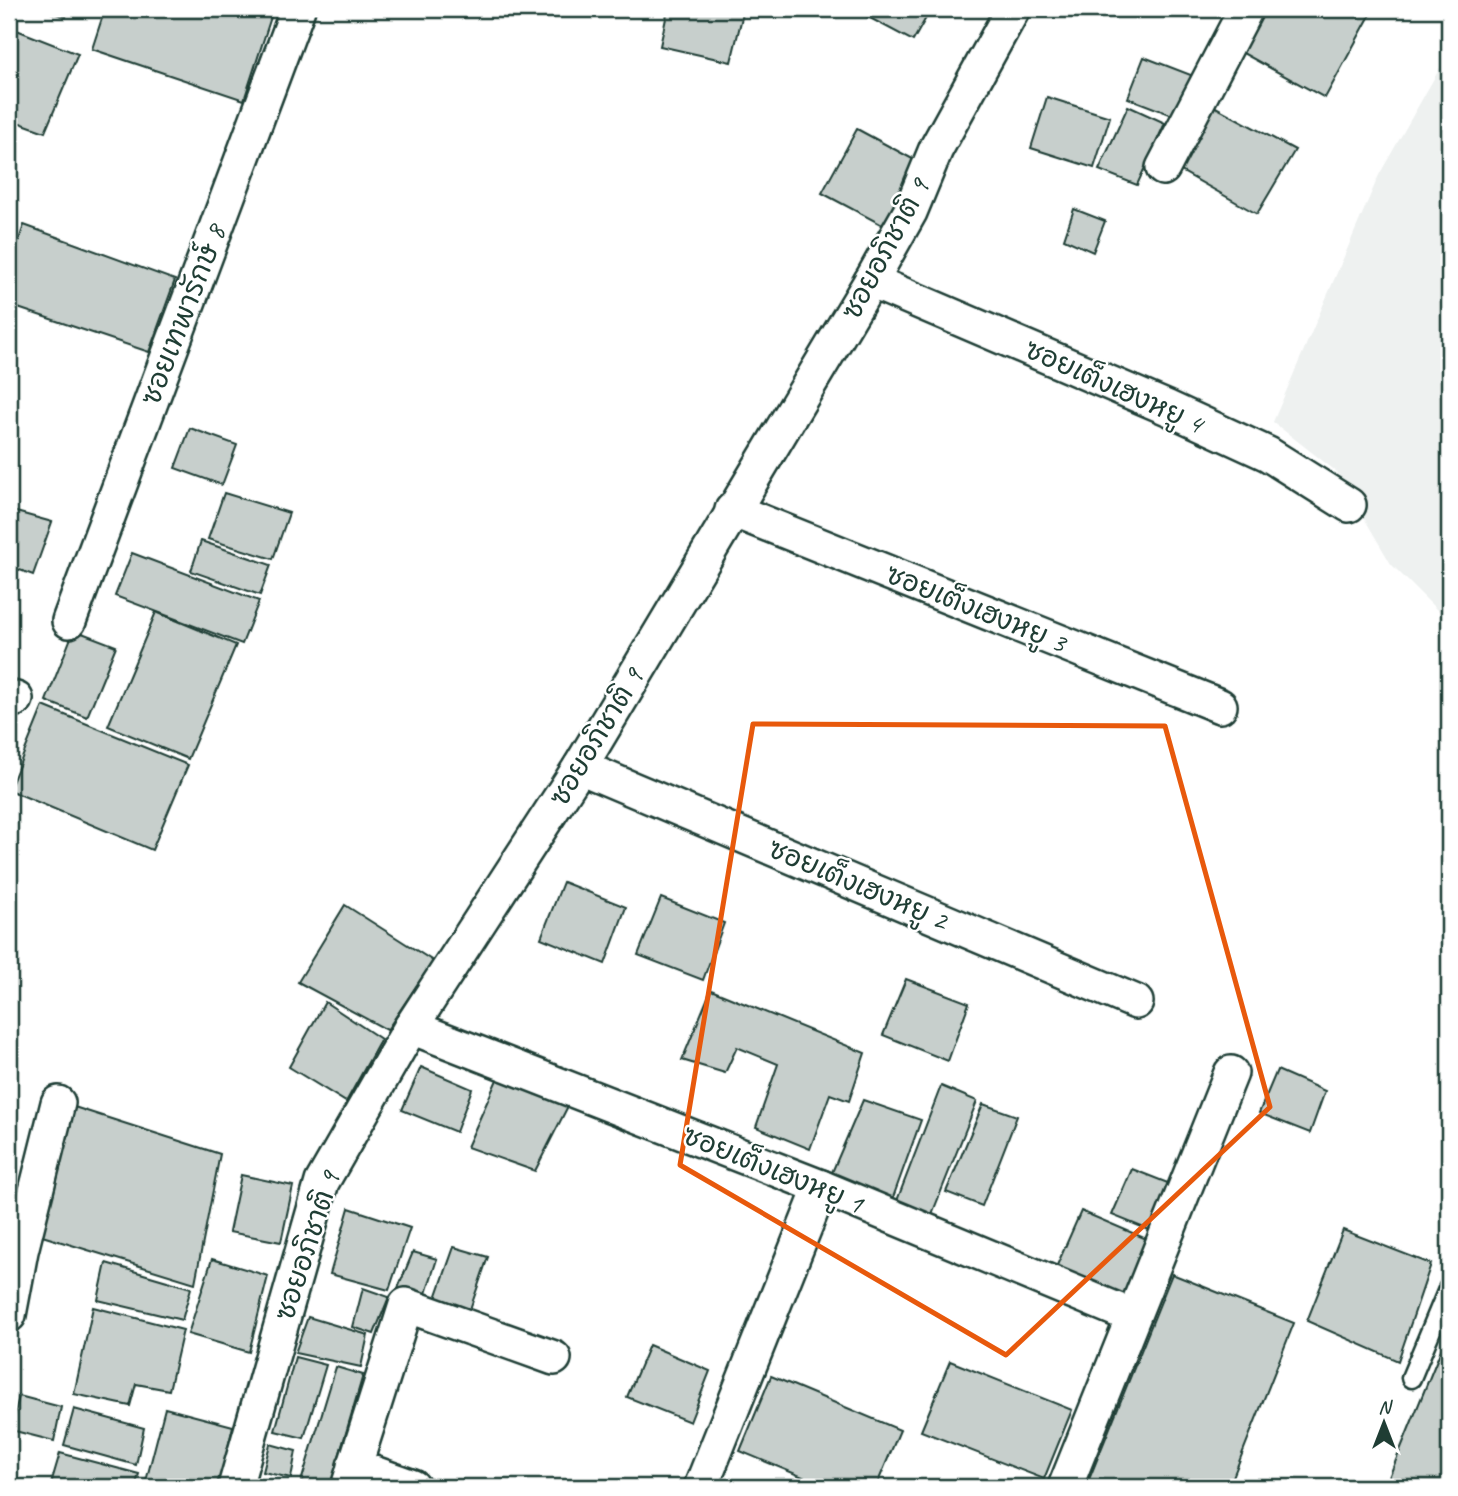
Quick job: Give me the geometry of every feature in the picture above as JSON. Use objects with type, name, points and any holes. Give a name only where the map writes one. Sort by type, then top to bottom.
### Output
[{"type":"street","name":"ซอยเทพารักษ์ 8","points":[[69,621],[298,9]]},
{"type":"street","name":"ซอยอภิชาติ 9","points":[[235,1487],[322,1182],[411,1027],[579,767],[871,281],[910,212],[936,149],[1013,9]]},
{"type":"street","points":[[1163,168],[1246,9]]},
{"type":"street","name":"ซอยเต็งเฮงหยู 4","points":[[871,281],[1168,408],[1268,454],[1349,505]]},
{"type":"street","name":"ซอยเต็งเฮงหยู 3","points":[[732,510],[1220,706]]},
{"type":"street","name":"ซอยเต็งเฮงหยู 2","points":[[579,767],[1136,1002]]},
{"type":"street","name":"ซอยเต็งเฮงหยู 1","points":[[411,1027],[821,1187],[1132,1317]]},
{"type":"street","points":[[1065,1487],[1231,1073]]},
{"type":"street","points":[[9,1315],[21,1251],[58,1103]]},
{"type":"street","points":[[701,1487],[821,1187]]},
{"type":"street","points":[[413,1487],[351,1477],[407,1305],[554,1358]]},
{"type":"lane","points":[[1411,1378],[1449,1287]]},
{"type":"highlighted area","points":[[753,724],[1165,726],[1270,1107],[1006,1355],[680,1165]]},
{"type":"shaded area","points":[[1449,52],[1449,622],[1391,564],[1337,472],[1273,422],[1379,175]]},
{"type":"building","points":[[40,9],[68,9],[66,17]]},
{"type":"building","points":[[105,9],[245,9],[271,17],[244,100],[92,49]]},
{"type":"building","points":[[668,9],[744,9],[731,62],[660,46]]},
{"type":"building","points":[[853,9],[931,9],[913,41]]},
{"type":"building","points":[[1264,9],[1373,10],[1325,98],[1241,52]]},
{"type":"building","points":[[9,27],[78,54],[45,132],[9,119]]},
{"type":"building","points":[[1144,57],[1196,77],[1180,118],[1128,98]]},
{"type":"building","points":[[1047,97],[1110,117],[1094,168],[1031,148]]},
{"type":"building","points":[[1210,104],[1295,150],[1257,214],[1176,168]]},
{"type":"building","points":[[1128,106],[1165,123],[1137,185],[1099,170]]},
{"type":"building","points":[[857,129],[920,163],[886,227],[822,193]]},
{"type":"building","points":[[1074,209],[1105,221],[1093,252],[1064,239]]},
{"type":"building","points":[[9,217],[16,219],[9,242]]},
{"type":"building","points":[[24,225],[175,280],[149,352],[9,305],[9,269]]},
{"type":"building","points":[[190,428],[237,445],[222,485],[175,468]]},
{"type":"building","points":[[224,493],[289,513],[273,559],[208,539]]},
{"type":"building","points":[[9,510],[52,522],[33,575],[9,566]]},
{"type":"building","points":[[201,541],[271,565],[260,595],[191,571]]},
{"type":"building","points":[[132,553],[259,601],[242,644],[115,596]]},
{"type":"building","points":[[156,612],[236,645],[188,759],[108,726]]},
{"type":"building","points":[[74,630],[116,646],[87,717],[46,701]]},
{"type":"building","points":[[43,706],[188,765],[152,850],[9,790]]},
{"type":"building","points":[[563,882],[626,907],[605,964],[541,938]]},
{"type":"building","points":[[661,898],[724,923],[703,980],[638,955]]},
{"type":"building","points":[[345,905],[433,961],[387,1030],[298,982]]},
{"type":"building","points":[[906,979],[969,1003],[948,1061],[883,1035]]},
{"type":"building","points":[[711,990],[865,1053],[849,1101],[830,1094],[810,1149],[756,1127],[778,1064],[737,1047],[725,1073],[682,1060]]},
{"type":"building","points":[[325,1002],[381,1039],[346,1102],[289,1067]]},
{"type":"building","points":[[421,1067],[472,1089],[456,1132],[402,1110]]},
{"type":"building","points":[[1277,1070],[1325,1091],[1310,1133],[1259,1113]]},
{"type":"building","points":[[499,1075],[569,1104],[535,1171],[467,1147]]},
{"type":"building","points":[[941,1086],[977,1101],[930,1219],[895,1206]]},
{"type":"building","points":[[863,1100],[921,1120],[891,1203],[830,1177]]},
{"type":"building","points":[[983,1104],[1017,1116],[982,1206],[946,1192]]},
{"type":"building","points":[[71,1106],[220,1154],[195,1283],[39,1235]]},
{"type":"building","points":[[1132,1169],[1173,1185],[1154,1232],[1112,1215]]},
{"type":"building","points":[[241,1175],[293,1186],[281,1242],[229,1232]]},
{"type":"building","points":[[349,1208],[410,1228],[389,1290],[330,1274]]},
{"type":"building","points":[[1081,1211],[1149,1240],[1126,1302],[1054,1272]]},
{"type":"building","points":[[1343,1230],[1431,1264],[1398,1361],[1307,1321]]},
{"type":"building","points":[[454,1247],[488,1257],[469,1312],[436,1298]]},
{"type":"building","points":[[413,1252],[437,1259],[423,1303],[396,1293]]},
{"type":"building","points":[[212,1259],[268,1276],[249,1352],[188,1334]]},
{"type":"building","points":[[106,1263],[191,1288],[182,1320],[98,1300]]},
{"type":"building","points":[[1172,1274],[1294,1323],[1229,1487],[1086,1487]]},
{"type":"building","points":[[363,1288],[389,1297],[374,1334],[353,1327]]},
{"type":"building","points":[[93,1307],[183,1330],[169,1390],[136,1384],[130,1406],[74,1394]]},
{"type":"building","points":[[308,1317],[368,1335],[361,1367],[295,1353]]},
{"type":"building","points":[[1449,1330],[1449,1487],[1385,1487]]},
{"type":"building","points":[[649,1345],[710,1371],[690,1422],[627,1397]]},
{"type":"building","points":[[295,1357],[326,1365],[304,1438],[275,1431]]},
{"type":"building","points":[[950,1361],[1072,1410],[1044,1479],[921,1431]]},
{"type":"building","points":[[336,1367],[363,1375],[330,1487],[315,1487],[301,1482]]},
{"type":"building","points":[[771,1376],[900,1430],[876,1487],[827,1487],[740,1451]]},
{"type":"building","points":[[19,1396],[61,1407],[54,1441],[11,1430]]},
{"type":"building","points":[[165,1408],[233,1426],[219,1487],[145,1485]]},
{"type":"building","points":[[74,1409],[144,1428],[136,1465],[64,1445]]},
{"type":"building","points":[[270,1444],[296,1451],[291,1478],[263,1472]]},
{"type":"building","points":[[60,1453],[139,1474],[135,1487],[50,1487]]}]
